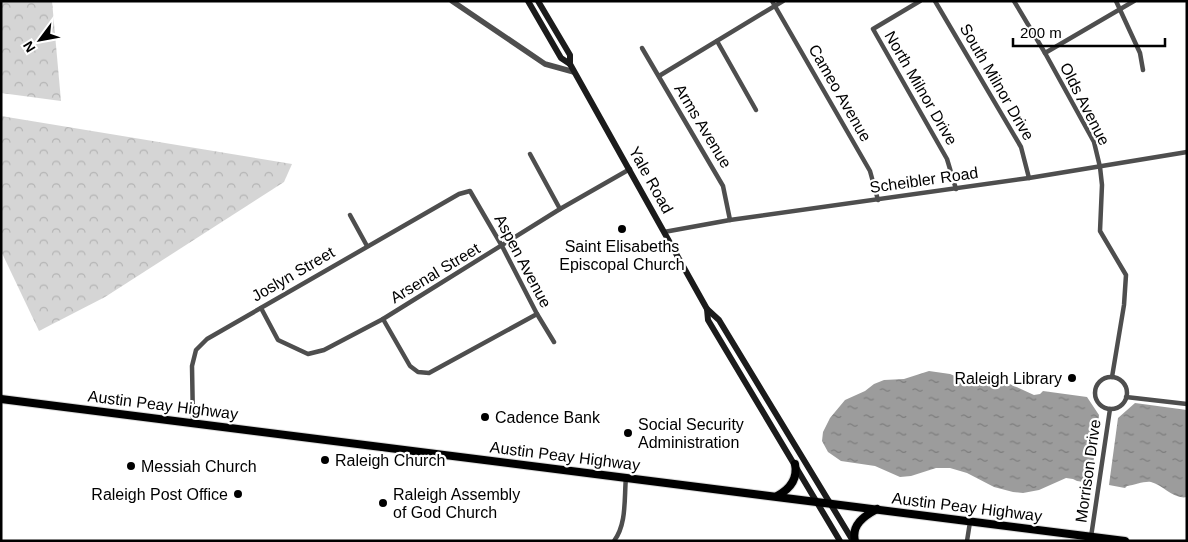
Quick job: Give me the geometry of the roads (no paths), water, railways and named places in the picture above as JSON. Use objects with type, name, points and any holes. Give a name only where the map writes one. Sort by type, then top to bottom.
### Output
[{"type":"main road","name":"Yale Road","points":[[528,1],[561,58],[570,64]]},
{"type":"main road","name":"Yale Road","points":[[538,1],[570,55],[570,64],[574,72],[707,309],[719,320],[854,541]]},
{"type":"main road","name":"Yale Road","points":[[707,309],[708,320],[840,541]]},
{"type":"main road","name":"Austin Peay Highway","points":[[1,399],[1125,541]]},
{"type":"main road","points":[[777,496],[795,479],[797,472],[795,464]]},
{"type":"main road","points":[[854,541],[854,531],[857,525],[865,516],[877,509]]},
{"type":"street","points":[[452,1],[545,64],[574,72]]},
{"type":"street","points":[[659,76],[774,4],[783,1]]},
{"type":"street","name":"North Milnor Drive","points":[[920,1],[873,30],[947,159],[956,189]]},
{"type":"street","name":"South Milnor Drive","points":[[935,1],[1021,147],[1029,178]]},
{"type":"street","name":"Olds Avenue","points":[[1014,1],[1094,142],[1100,167]]},
{"type":"street","points":[[1116,1],[1121,8],[1140,54],[1143,70]]},
{"type":"street","points":[[1045,53],[1134,1]]},
{"type":"street","name":"Cameo Avenue","points":[[774,4],[870,171],[878,200]]},
{"type":"street","points":[[717,41],[756,110]]},
{"type":"street","name":"Arms Avenue","points":[[642,48],[724,186],[730,220]]},
{"type":"street","name":"Scheibler Road","points":[[664,232],[730,220],[956,189],[1187,152]]},
{"type":"street","points":[[530,154],[560,209]]},
{"type":"street","points":[[1100,167],[1102,185],[1100,230],[1126,275],[1124,305],[1112,377]]},
{"type":"street","name":"Arsenal Street","points":[[261,308],[278,340],[308,354],[324,350],[383,318],[560,209],[630,169]]},
{"type":"street","name":"Joslyn Street","points":[[193,422],[192,366],[196,350],[207,339],[459,194],[470,191]]},
{"type":"street","name":"Aspen Avenue","points":[[470,191],[554,342]]},
{"type":"street","points":[[350,215],[367,246]]},
{"type":"street","points":[[383,318],[410,366],[418,372],[429,373],[537,314]]},
{"type":"street","points":[[1112,377],[1122,382],[1125,386],[1126,397],[1120,406],[1110,409],[1105,408],[1097,402],[1096,387],[1102,379],[1112,377]]},
{"type":"street","points":[[1126,397],[1187,404]]},
{"type":"street","name":"Morrison Drive","points":[[1091,536],[1110,409]]},
{"type":"street","points":[[614,541],[623,520],[626,478]]},
{"type":"street","points":[[967,541],[970,522]]},
{"type":"water","points":[[929,371],[950,374],[972,383],[1003,381],[1034,395],[1040,394],[1043,391],[1087,397],[1099,415],[1091,483],[1066,478],[1039,490],[1023,493],[1013,492],[994,487],[967,473],[950,468],[936,468],[911,476],[900,477],[875,466],[841,461],[828,452],[822,441],[823,432],[830,418],[845,400],[884,380],[904,379]]},
{"type":"water","points":[[1135,403],[1187,410],[1187,497],[1173,494],[1151,482],[1125,488],[1109,485],[1118,418]]},
{"type":"place","name":"Saint Elisabeths Episcopal Church","points":[[622,229]]},
{"type":"place","name":"Raleigh Library","points":[[1072,378]]},
{"type":"place","name":"Cadence Bank","points":[[485,417]]},
{"type":"place","name":"Social Security Administration","points":[[628,433]]},
{"type":"place","name":"Raleigh Church","points":[[325,460]]},
{"type":"place","name":"Messiah Church","points":[[131,466]]},
{"type":"place","name":"Raleigh Post Office","points":[[238,494]]},
{"type":"place","name":"Raleigh Assembly of God Church","points":[[383,503]]}]
